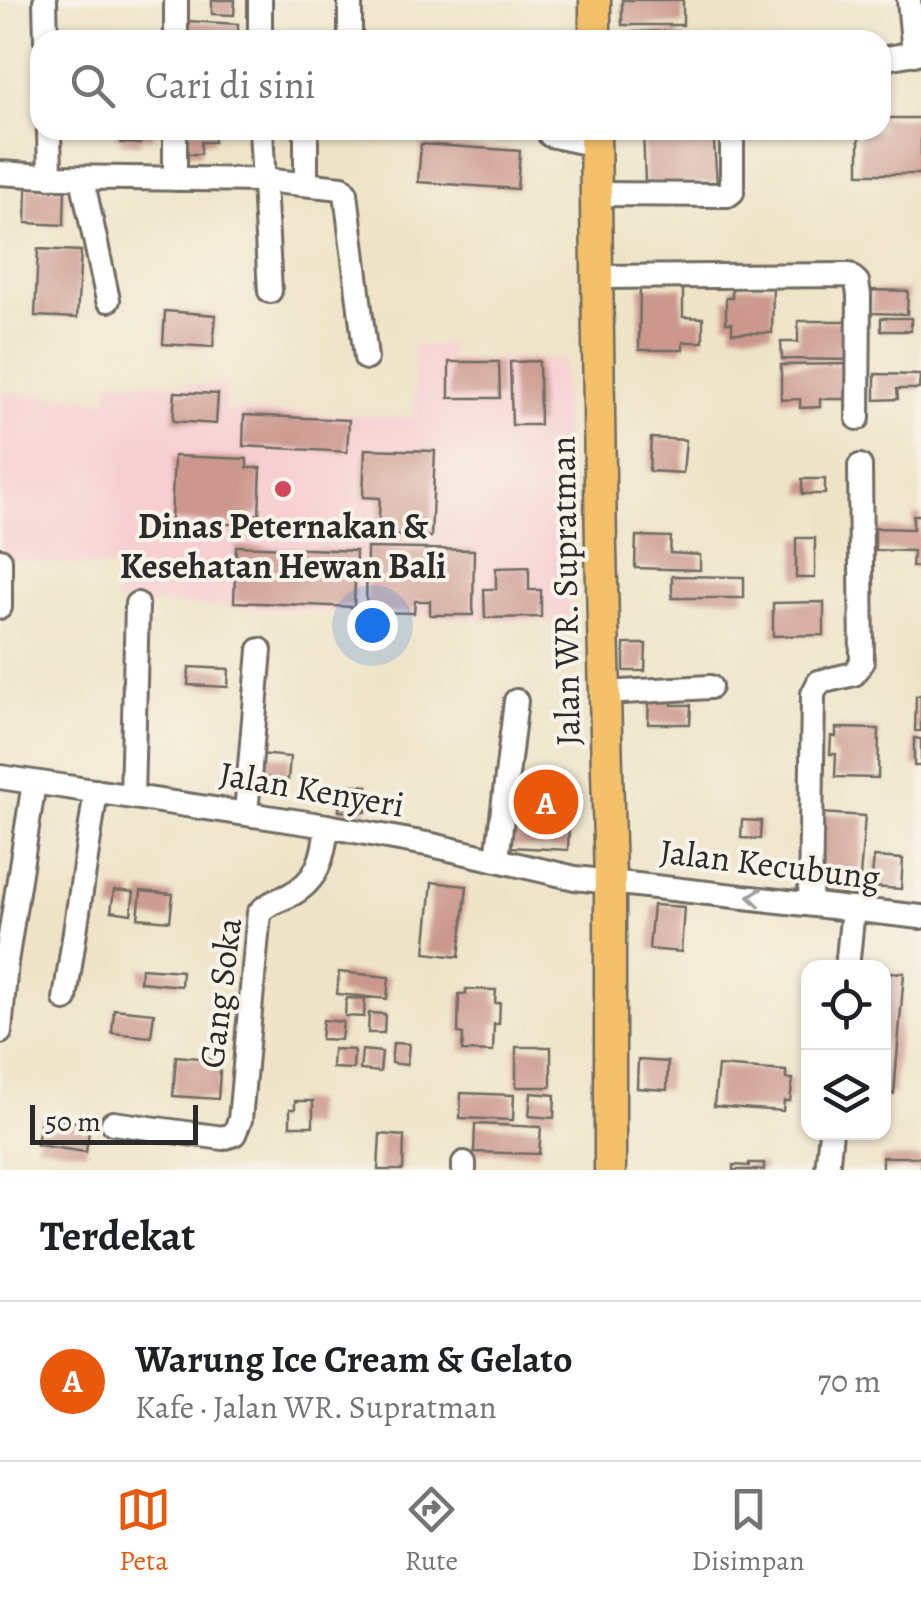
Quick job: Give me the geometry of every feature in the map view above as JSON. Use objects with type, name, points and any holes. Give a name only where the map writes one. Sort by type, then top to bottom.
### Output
[{"type":"main road","points":[[595,0],[595,30]]},
{"type":"main road","name":"Jalan WR. Supratman","points":[[595,140],[610,880],[610,1170]]},
{"type":"street","points":[[176,0],[176,30]]},
{"type":"street","points":[[260,0],[260,30]]},
{"type":"street","points":[[350,0],[350,30]]},
{"type":"street","points":[[891,57],[917,53],[909,0]]},
{"type":"street","points":[[45,1],[46,30]]},
{"type":"street","points":[[49,140],[50,176]]},
{"type":"street","points":[[175,140],[175,179]]},
{"type":"street","points":[[261,140],[270,291]]},
{"type":"street","points":[[306,140],[306,183]]},
{"type":"street","points":[[596,194],[728,195],[732,192],[732,140]]},
{"type":"street","points":[[0,173],[262,180],[338,186],[346,193],[366,358]]},
{"type":"street","points":[[82,178],[108,300]]},
{"type":"street","points":[[596,277],[849,275],[857,282],[859,295],[858,418]]},
{"type":"street","points":[[810,904],[812,694],[819,682],[854,674],[862,662],[860,466]]},
{"type":"street","points":[[0,560],[0,607]]},
{"type":"street","points":[[132,797],[137,604]]},
{"type":"street","points":[[246,812],[260,650]]},
{"type":"street","points":[[605,692],[710,688]]},
{"type":"street","points":[[497,860],[516,701]]},
{"type":"street","name":"Jalan Kenyeri","points":[[0,777],[246,812],[575,878],[610,880]]},
{"type":"street","points":[[0,1032],[6,962],[34,783]]},
{"type":"street","points":[[65,999],[96,791]]},
{"type":"street","name":"Gang Soka","points":[[113,1124],[223,1138],[234,1134],[240,1120],[260,912],[272,902],[293,894],[316,872],[322,861],[327,826]]},
{"type":"street","name":"Jalan Kecubung","points":[[610,880],[921,917]]},
{"type":"street","points":[[849,960],[853,909]]},
{"type":"street","points":[[826,1170],[830,1140]]},
{"type":"shaded area","name":"Dinas Peternakan & Kesehatan Hewan Bali","points":[[451,345],[450,360],[563,359],[569,623],[116,602],[117,568],[0,559],[0,392],[108,400],[109,380],[225,386],[224,410],[415,418],[413,346]]},
{"type":"building","points":[[212,0],[235,0],[234,15],[212,14]]},
{"type":"building","points":[[622,0],[683,0],[683,25],[622,25]]},
{"type":"building","points":[[187,21],[238,24],[238,30],[187,30]]},
{"type":"building","points":[[891,118],[921,118],[921,174],[859,174],[859,140],[891,140]]},
{"type":"building","points":[[121,140],[141,140],[140,144]]},
{"type":"building","points":[[187,140],[214,140],[201,142],[201,154],[186,154]]},
{"type":"building","points":[[643,140],[714,140],[717,183],[645,183]]},
{"type":"building","points":[[421,144],[520,151],[517,189],[418,182]]},
{"type":"building","points":[[27,186],[65,188],[64,225],[26,223]]},
{"type":"building","points":[[38,249],[81,251],[77,318],[35,316]]},
{"type":"building","points":[[732,286],[773,286],[772,333],[732,333],[732,323],[726,323],[726,298],[732,298]]},
{"type":"building","points":[[640,287],[683,287],[683,317],[703,318],[703,342],[683,342],[683,350],[639,350]]},
{"type":"building","points":[[872,290],[908,291],[907,314],[871,313]]},
{"type":"building","points":[[165,311],[216,315],[213,347],[163,344]]},
{"type":"building","points":[[881,318],[911,318],[911,331],[881,331]]},
{"type":"building","points":[[798,321],[848,321],[848,360],[782,359],[781,342],[798,342]]},
{"type":"building","points":[[539,361],[540,425],[512,425],[510,362]]},
{"type":"building","points":[[449,362],[499,362],[500,398],[449,398]]},
{"type":"building","points":[[846,364],[846,399],[820,399],[820,407],[800,408],[800,399],[781,400],[781,365]]},
{"type":"building","points":[[875,374],[920,375],[919,389],[897,389],[898,399],[875,400]]},
{"type":"building","points":[[175,392],[218,394],[216,424],[173,421]]},
{"type":"building","points":[[244,415],[349,420],[347,452],[243,446]]},
{"type":"building","points":[[651,438],[686,440],[683,473],[649,471]]},
{"type":"building","points":[[365,449],[435,451],[431,537],[378,535],[380,498],[363,497]]},
{"type":"building","points":[[174,456],[247,459],[247,468],[261,468],[259,515],[252,514],[251,525],[171,521]]},
{"type":"building","points":[[802,479],[825,479],[825,494],[802,494]]},
{"type":"building","points":[[913,515],[921,515],[921,567],[912,567],[913,551],[875,550],[875,528],[913,529]]},
{"type":"building","points":[[636,536],[671,537],[670,553],[700,555],[700,570],[635,568]]},
{"type":"building","points":[[796,538],[815,538],[815,578],[796,578]]},
{"type":"building","points":[[236,546],[356,551],[354,607],[234,602]]},
{"type":"building","points":[[367,548],[474,550],[473,615],[430,615],[430,601],[415,601],[414,613],[366,612]]},
{"type":"building","points":[[529,567],[529,590],[541,590],[541,617],[485,618],[484,589],[496,589],[496,568]]},
{"type":"building","points":[[672,576],[744,577],[744,598],[672,598]]},
{"type":"building","points":[[824,602],[824,635],[773,636],[773,603]]},
{"type":"building","points":[[624,644],[646,644],[645,671],[624,671]]},
{"type":"building","points":[[189,667],[229,669],[228,687],[188,685]]},
{"type":"building","points":[[921,695],[921,731],[915,731],[916,696]]},
{"type":"building","points":[[649,697],[672,698],[672,705],[691,705],[690,724],[648,724]]},
{"type":"building","points":[[836,728],[879,729],[878,778],[835,777],[836,754],[830,754],[831,736],[836,737]]},
{"type":"building","points":[[914,738],[921,739],[921,766],[914,766]]},
{"type":"building","points":[[259,754],[290,757],[288,780],[257,777]]},
{"type":"building","points":[[340,784],[368,786],[366,812],[339,811]]},
{"type":"building","points":[[531,792],[570,794],[568,850],[510,847],[511,819],[529,820]]},
{"type":"building","points":[[821,813],[865,816],[860,877],[816,873]]},
{"type":"building","points":[[742,820],[761,821],[760,839],[741,838]]},
{"type":"building","points":[[874,857],[903,859],[901,889],[871,887]]},
{"type":"building","points":[[432,882],[467,886],[459,957],[425,953]]},
{"type":"building","points":[[114,890],[134,892],[131,914],[111,911]]},
{"type":"building","points":[[141,891],[173,894],[170,921],[138,918]]},
{"type":"building","points":[[653,905],[684,907],[681,952],[649,949]]},
{"type":"building","points":[[141,968],[182,971],[181,986],[140,982]]},
{"type":"building","points":[[339,972],[389,977],[387,999],[337,994]]},
{"type":"building","points":[[891,972],[904,973],[894,1094],[891,1094]]},
{"type":"building","points":[[466,989],[496,990],[499,1024],[494,1024],[493,1052],[462,1051],[463,1034],[458,1033],[459,994],[466,994]]},
{"type":"building","points":[[346,998],[365,999],[364,1017],[345,1016]]},
{"type":"building","points":[[114,1009],[154,1013],[151,1037],[112,1033]]},
{"type":"building","points":[[369,1013],[385,1014],[384,1033],[368,1033]]},
{"type":"building","points":[[323,1020],[343,1022],[341,1040],[321,1039]]},
{"type":"building","points":[[393,1043],[409,1044],[407,1065],[391,1063]]},
{"type":"building","points":[[516,1047],[551,1047],[551,1087],[516,1087]]},
{"type":"building","points":[[333,1049],[354,1050],[353,1069],[332,1068]]},
{"type":"building","points":[[362,1050],[382,1052],[380,1072],[360,1070]]},
{"type":"building","points":[[176,1056],[221,1060],[218,1099],[173,1096]]},
{"type":"building","points":[[638,1060],[668,1062],[667,1090],[637,1088]]},
{"type":"building","points":[[718,1066],[786,1071],[786,1079],[793,1079],[790,1101],[784,1101],[783,1111],[714,1106]]},
{"type":"building","points":[[461,1093],[514,1095],[513,1120],[460,1118]]},
{"type":"building","points":[[531,1093],[555,1095],[554,1118],[529,1116]]},
{"type":"building","points":[[295,1101],[313,1101],[313,1126],[290,1126],[290,1109],[295,1109]]},
{"type":"building","points":[[41,1117],[90,1124],[86,1152],[37,1145]]},
{"type":"building","points":[[475,1124],[541,1127],[539,1154],[474,1152]]},
{"type":"building","points":[[380,1134],[404,1136],[403,1170],[378,1170]]},
{"type":"building","points":[[882,1157],[921,1157],[921,1170],[882,1170]]},
{"type":"building","points":[[764,1163],[764,1170],[733,1170],[733,1165]]},
{"type":"place","name":"Dinas Peternakan & Kesehatan Hewan Bali","points":[[283,489]]},
{"type":"place","name":"Warung Ice Cream & Gelato","points":[[546,802]]}]
